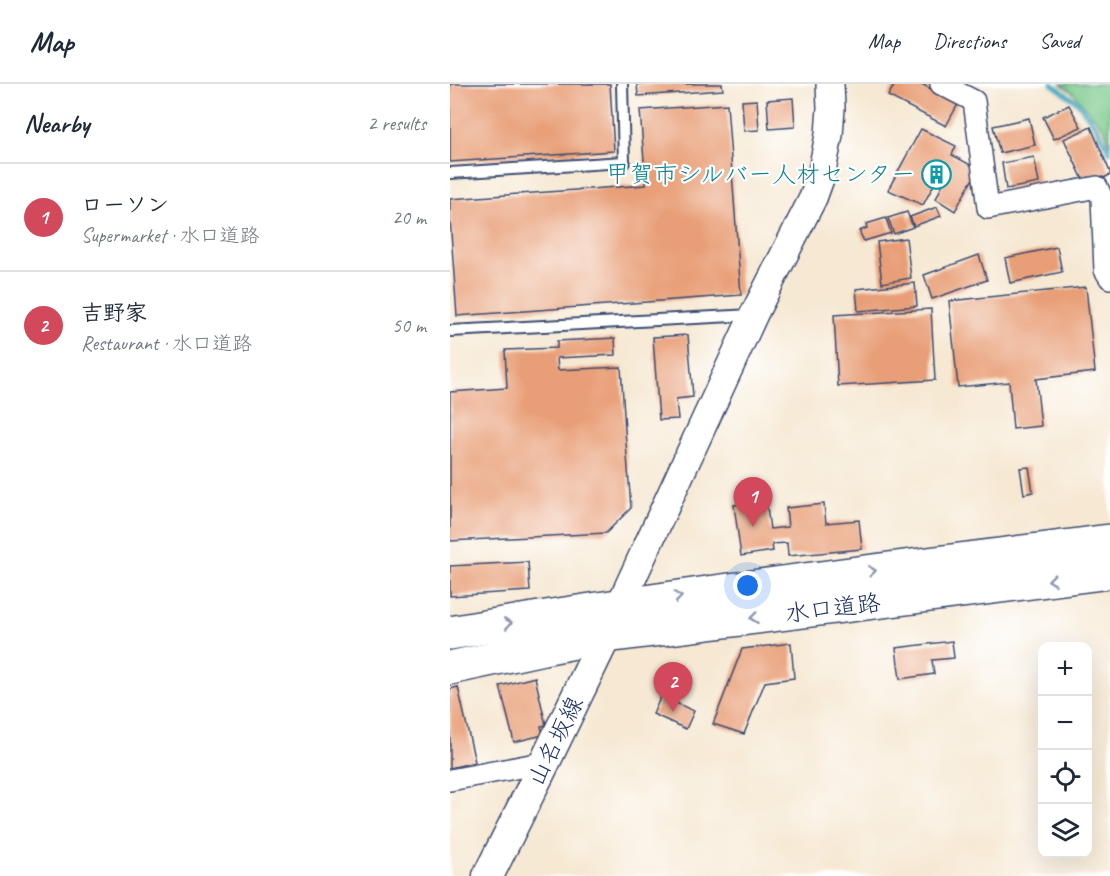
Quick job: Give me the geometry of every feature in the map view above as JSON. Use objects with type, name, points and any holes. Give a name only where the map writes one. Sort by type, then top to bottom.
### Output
[{"type":"highway","name":"水口道路","points":[[450,633],[620,605],[806,579],[1110,541]]},
{"type":"highway","name":"水口道路","points":[[450,668],[606,636],[1110,572]]},
{"type":"main road","name":"山名坂線","points":[[488,876],[543,768],[620,605]]},
{"type":"street","points":[[620,605],[753,314],[813,198],[821,176],[829,135],[830,84]]},
{"type":"street","points":[[941,84],[974,101],[988,208],[1097,187],[1102,198],[1105,270],[1110,278]]},
{"type":"street","points":[[450,780],[531,765],[543,768]]},
{"type":"lane","points":[[450,173],[624,162],[622,84]]},
{"type":"lane","points":[[450,331],[753,314]]},
{"type":"green space","points":[[1061,84],[1110,84],[1110,146],[1104,129],[1073,93]]},
{"type":"building","points":[[450,84],[610,84],[614,151],[450,162]]},
{"type":"building","points":[[637,84],[722,84],[723,90],[638,96]]},
{"type":"building","points":[[895,84],[922,84],[958,104],[946,126],[888,96]]},
{"type":"building","points":[[793,98],[795,127],[769,129],[767,100]]},
{"type":"building","points":[[757,100],[759,130],[744,131],[742,101]]},
{"type":"building","points":[[727,104],[741,295],[457,316],[450,199],[646,185],[640,110]]},
{"type":"building","points":[[1069,105],[1081,127],[1054,139],[1043,117]]},
{"type":"building","points":[[1029,118],[1035,145],[1000,153],[993,126]]},
{"type":"building","points":[[1091,127],[1110,175],[1086,186],[1064,139]]},
{"type":"building","name":"甲賀市シルバー人材センター","points":[[921,129],[956,146],[952,155],[978,169],[955,211],[936,199],[944,181],[937,179],[923,205],[888,190]]},
{"type":"building","points":[[1034,157],[1039,183],[1006,189],[1002,163]]},
{"type":"building","points":[[937,207],[941,216],[914,226],[910,217]]},
{"type":"building","points":[[907,212],[913,227],[894,234],[888,218]]},
{"type":"building","points":[[886,218],[891,233],[864,241],[859,231],[867,228],[866,224]]},
{"type":"building","points":[[906,238],[911,278],[882,283],[877,242]]},
{"type":"building","points":[[1057,247],[1062,272],[1010,283],[1005,258]]},
{"type":"building","points":[[979,255],[987,280],[932,299],[924,275]]},
{"type":"building","points":[[915,283],[917,306],[858,311],[856,289]]},
{"type":"building","points":[[1086,287],[1095,372],[1036,379],[1041,426],[1013,429],[1009,382],[958,387],[949,301]]},
{"type":"building","points":[[931,309],[935,380],[838,386],[834,315]]},
{"type":"building","points":[[688,335],[693,397],[676,399],[678,419],[659,420],[653,337]]},
{"type":"building","points":[[615,338],[616,355],[557,358],[558,370],[621,367],[631,508],[606,533],[450,541],[450,392],[507,388],[505,350],[557,348],[557,341]]},
{"type":"building","points":[[1029,467],[1033,492],[1024,494],[1020,468]]},
{"type":"building","points":[[766,500],[770,529],[788,527],[786,508],[824,504],[826,523],[859,520],[862,549],[788,556],[787,543],[772,544],[773,551],[741,556],[734,505]]},
{"type":"building","points":[[528,562],[530,591],[450,596],[450,566]]},
{"type":"building","points":[[952,641],[954,658],[932,660],[934,674],[900,679],[896,648]]},
{"type":"building","points":[[791,643],[794,678],[765,682],[744,734],[713,724],[742,649]]},
{"type":"building","points":[[535,677],[546,725],[541,726],[543,735],[514,742],[500,686]]},
{"type":"building","points":[[458,687],[475,762],[450,768],[450,689]]},
{"type":"building","points":[[661,696],[694,711],[686,729],[653,714]]},
{"type":"waterway","points":[[1052,84],[1077,102],[1097,128],[1110,152]]},
{"type":"place","name":"甲賀市シルバー人材センター","points":[[936,174]]},
{"type":"place","name":"ローソン","points":[[753,527]]},
{"type":"place","name":"吉野家","points":[[673,712]]}]
